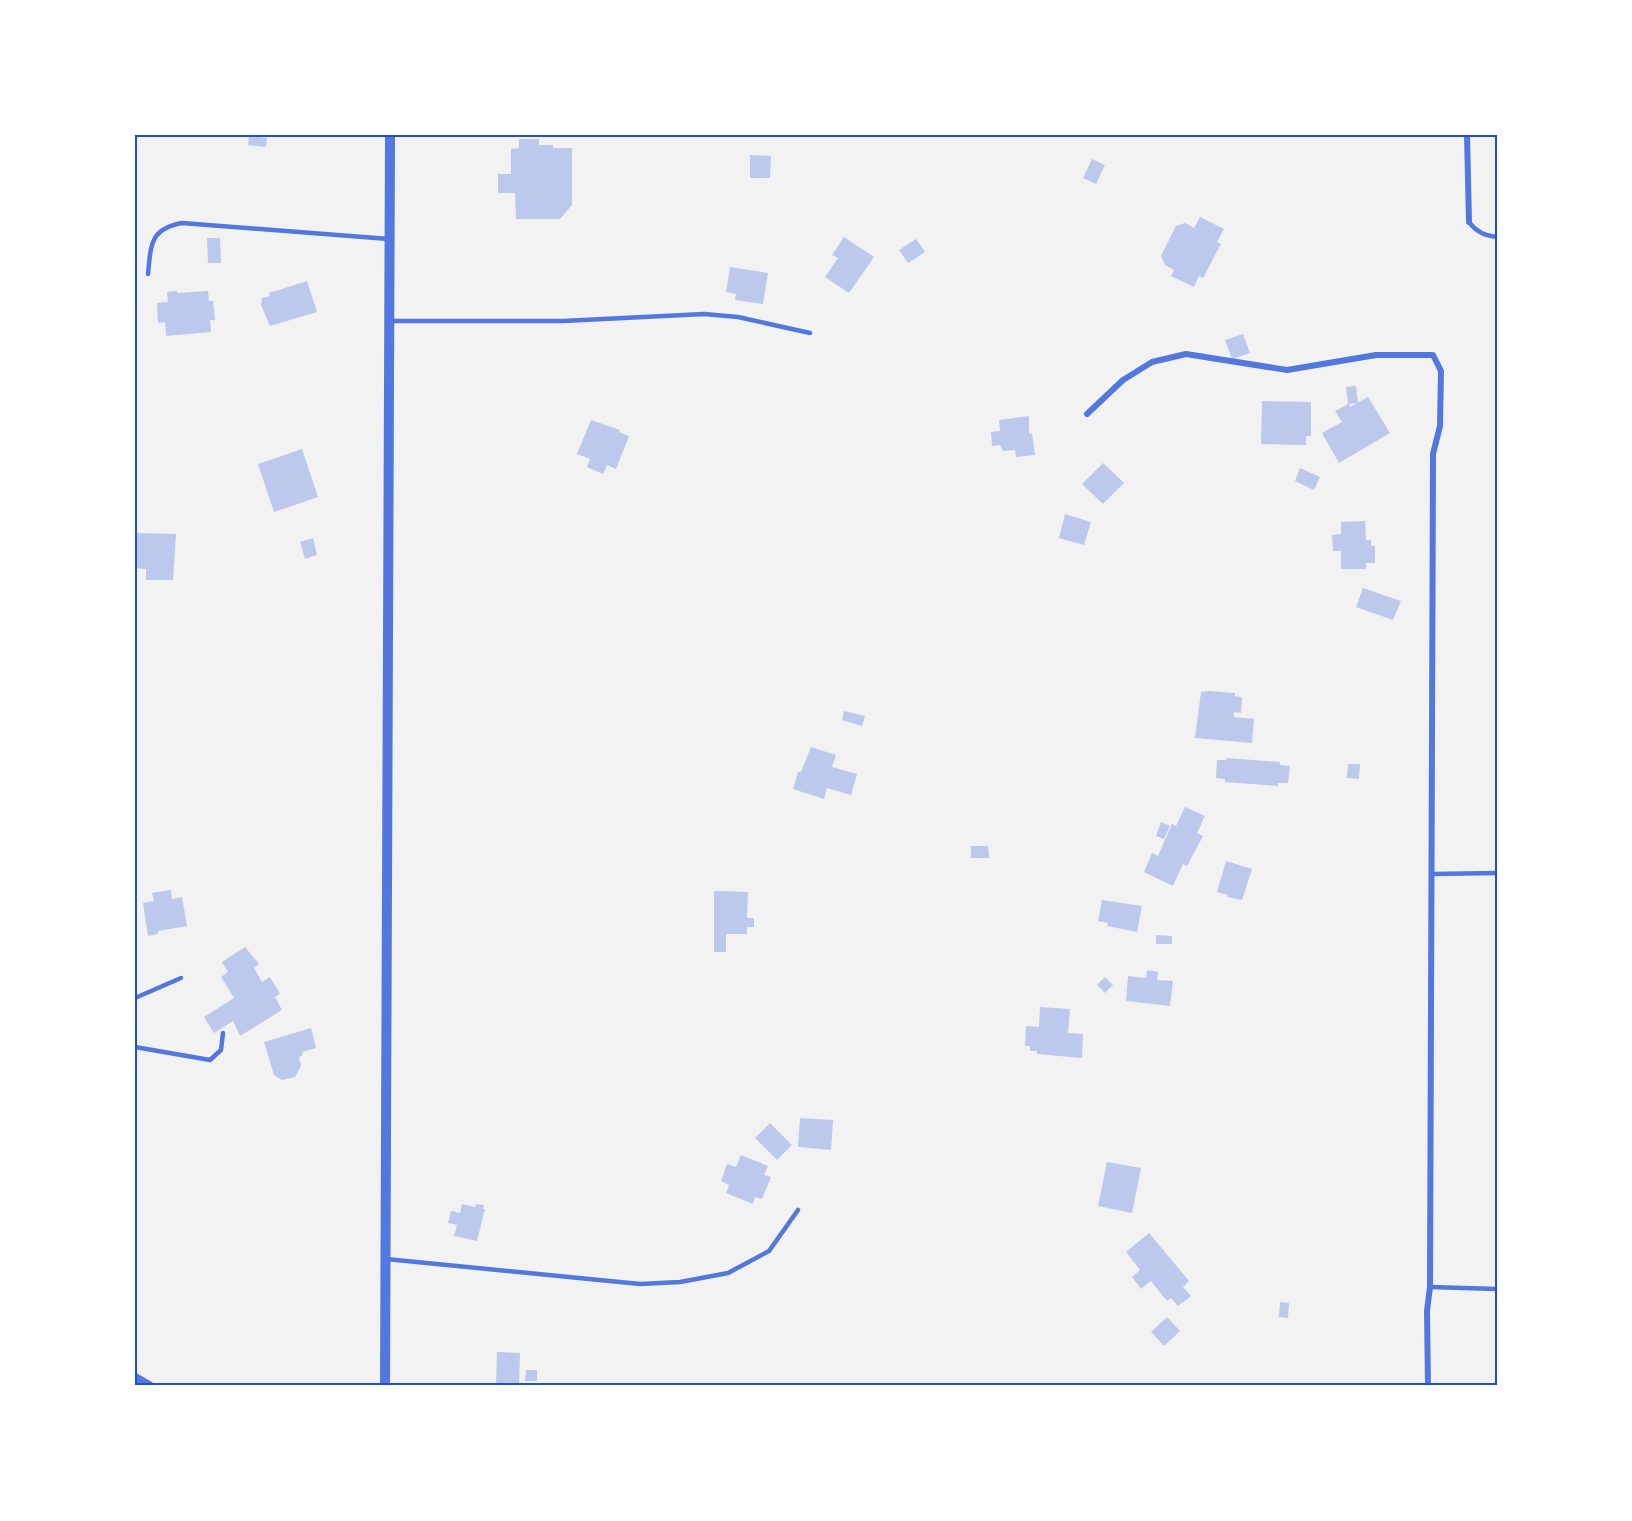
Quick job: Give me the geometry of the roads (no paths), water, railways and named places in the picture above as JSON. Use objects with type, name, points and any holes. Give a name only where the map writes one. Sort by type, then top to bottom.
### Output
[{"type":"street","points":[[385,1386],[390,135]]},
{"type":"street","points":[[1467,135],[1468,222]]},
{"type":"street","points":[[1087,414],[1124,380],[1152,363],[1186,354],[1287,370],[1376,355],[1433,355],[1441,371],[1440,426],[1433,454],[1428,1386]]},
{"type":"street","points":[[135,1378],[149,1386]]},
{"type":"lane","points":[[1468,222],[1474,229],[1487,236],[1497,237]]},
{"type":"lane","points":[[148,274],[151,244],[155,237],[160,230],[182,223],[389,240]]},
{"type":"lane","points":[[389,321],[563,321],[704,315],[738,316],[810,333]]},
{"type":"lane","points":[[1432,874],[1497,873]]},
{"type":"lane","points":[[135,998],[181,978]]},
{"type":"lane","points":[[135,1047],[210,1060],[221,1050],[224,1033]]},
{"type":"lane","points":[[386,1259],[640,1284],[680,1282],[728,1273],[770,1251],[798,1210]]},
{"type":"lane","points":[[1430,1287],[1497,1289]]}]
